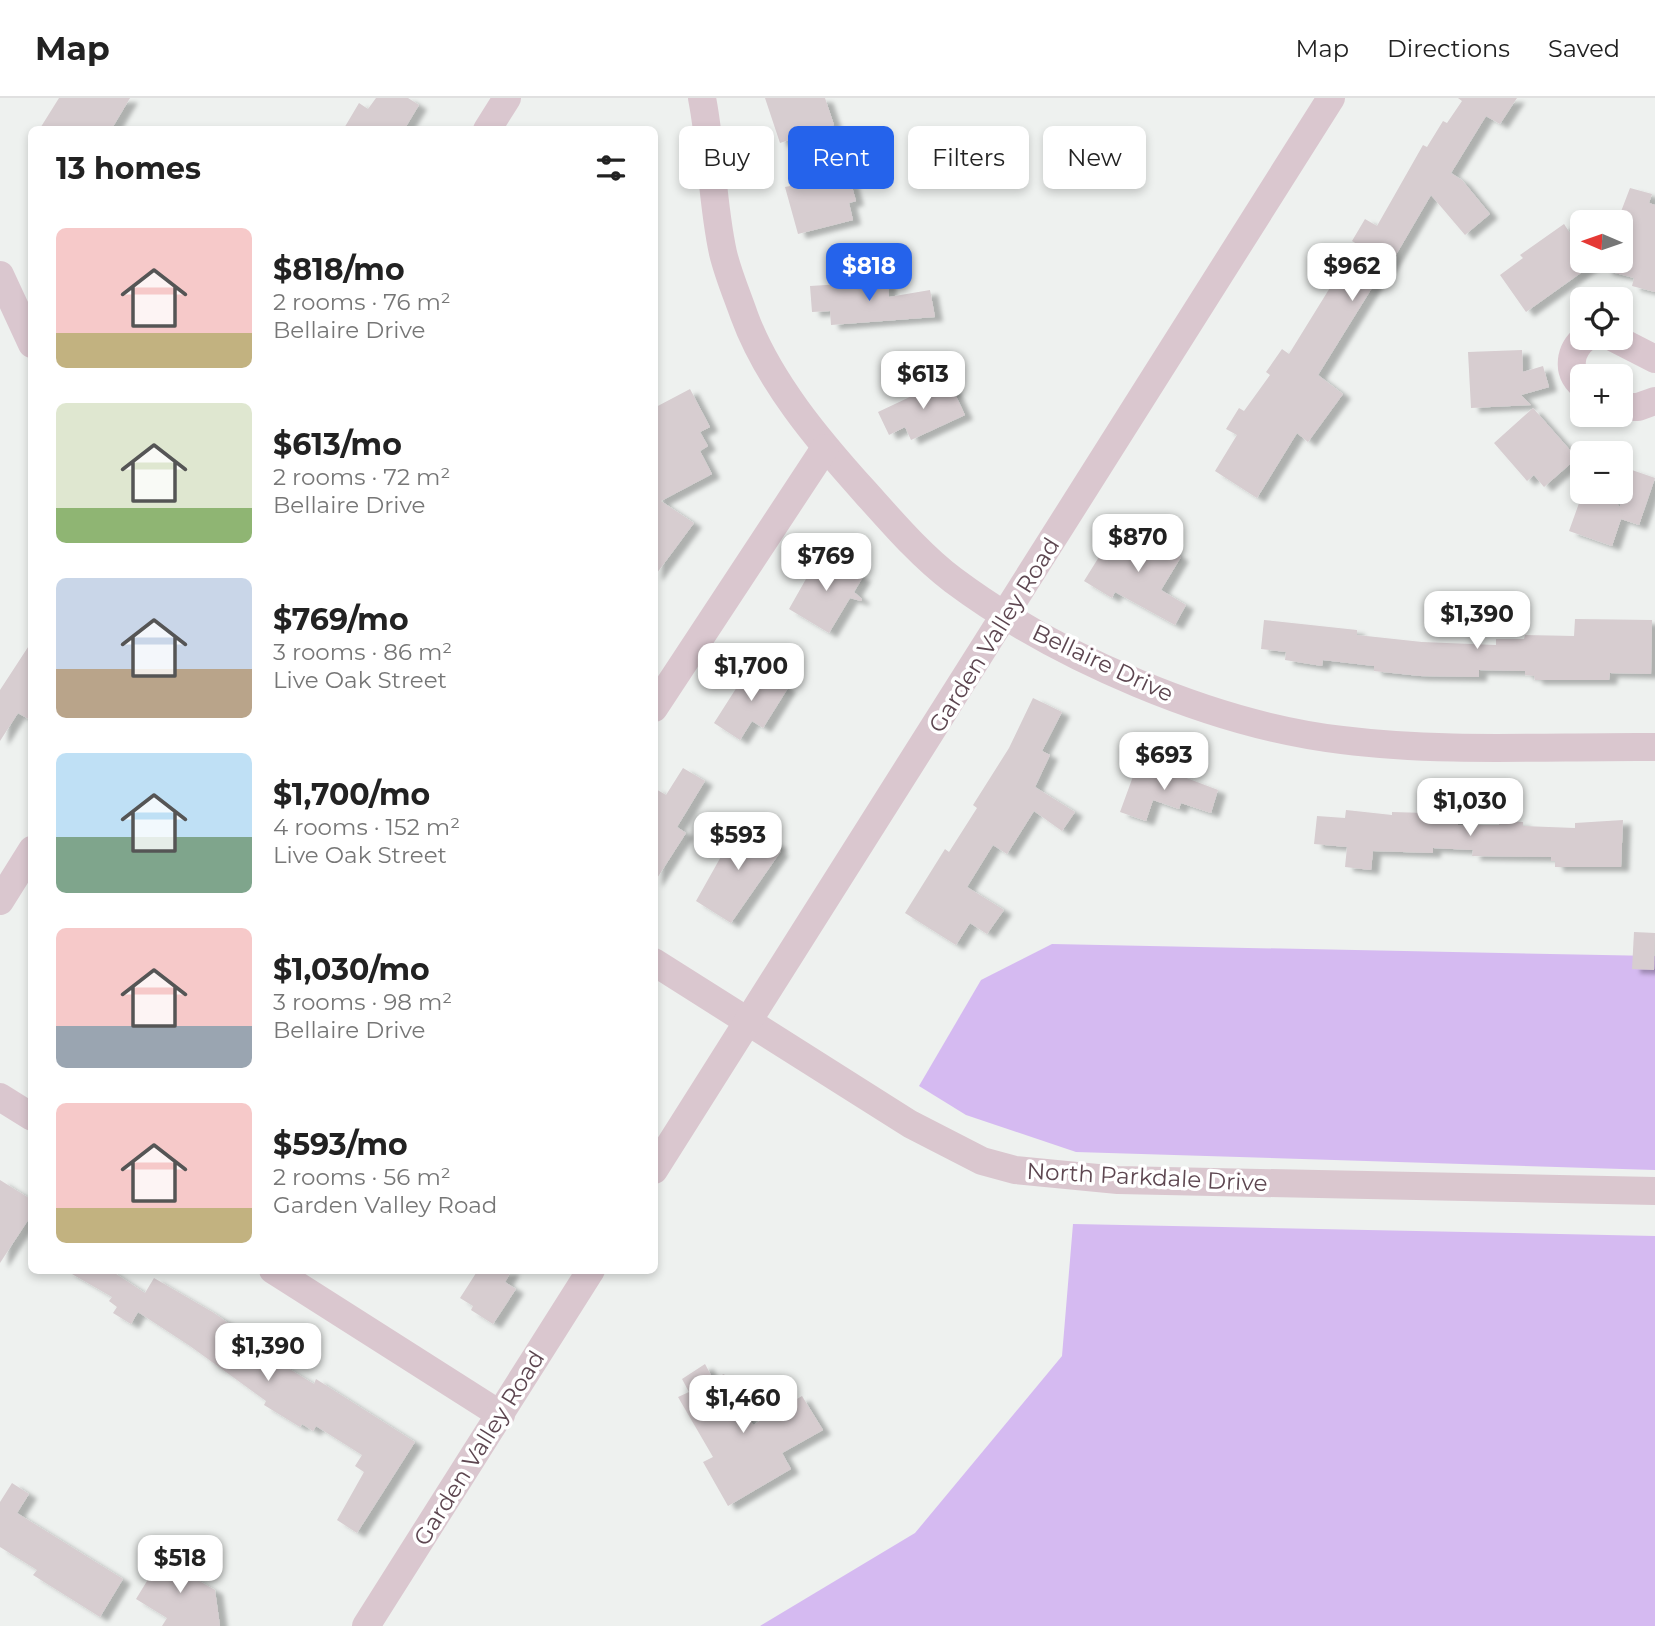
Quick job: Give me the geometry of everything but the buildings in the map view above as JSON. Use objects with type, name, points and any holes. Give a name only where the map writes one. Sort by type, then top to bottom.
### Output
[{"type":"street","points":[[490,126],[507,98]]},
{"type":"street","name":"Bellaire Drive","points":[[702,98],[723,254],[745,320],[774,373],[825,448],[880,509],[950,578],[1006,616],[1134,682],[1202,708],[1274,728],[1340,740],[1398,745],[1655,747]]},
{"type":"street","name":"Garden Valley Road","points":[[658,1164],[1331,98]]},
{"type":"street","points":[[0,275],[28,335]]},
{"type":"street","points":[[1633,348],[1655,359]]},
{"type":"street","points":[[1633,407],[1655,401]]},
{"type":"street","points":[[658,702],[825,448]]},
{"type":"street","points":[[0,901],[28,856]]},
{"type":"street","name":"North Parkdale Drive","points":[[658,964],[749,1019],[911,1124],[982,1161],[1015,1170],[1118,1180],[1655,1191]]},
{"type":"street","points":[[0,1097],[28,1114]]},
{"type":"street","points":[[280,1274],[501,1415]]},
{"type":"street","name":"Garden Valley Road","points":[[366,1626],[589,1274]]},
{"type":"shaded area","points":[[1052,944],[1655,956],[1655,1170],[1076,1152],[966,1115],[919,1086],[981,980]]},
{"type":"shaded area","points":[[1073,1224],[1655,1236],[1655,1626],[760,1626],[915,1533],[1062,1356]]}]
